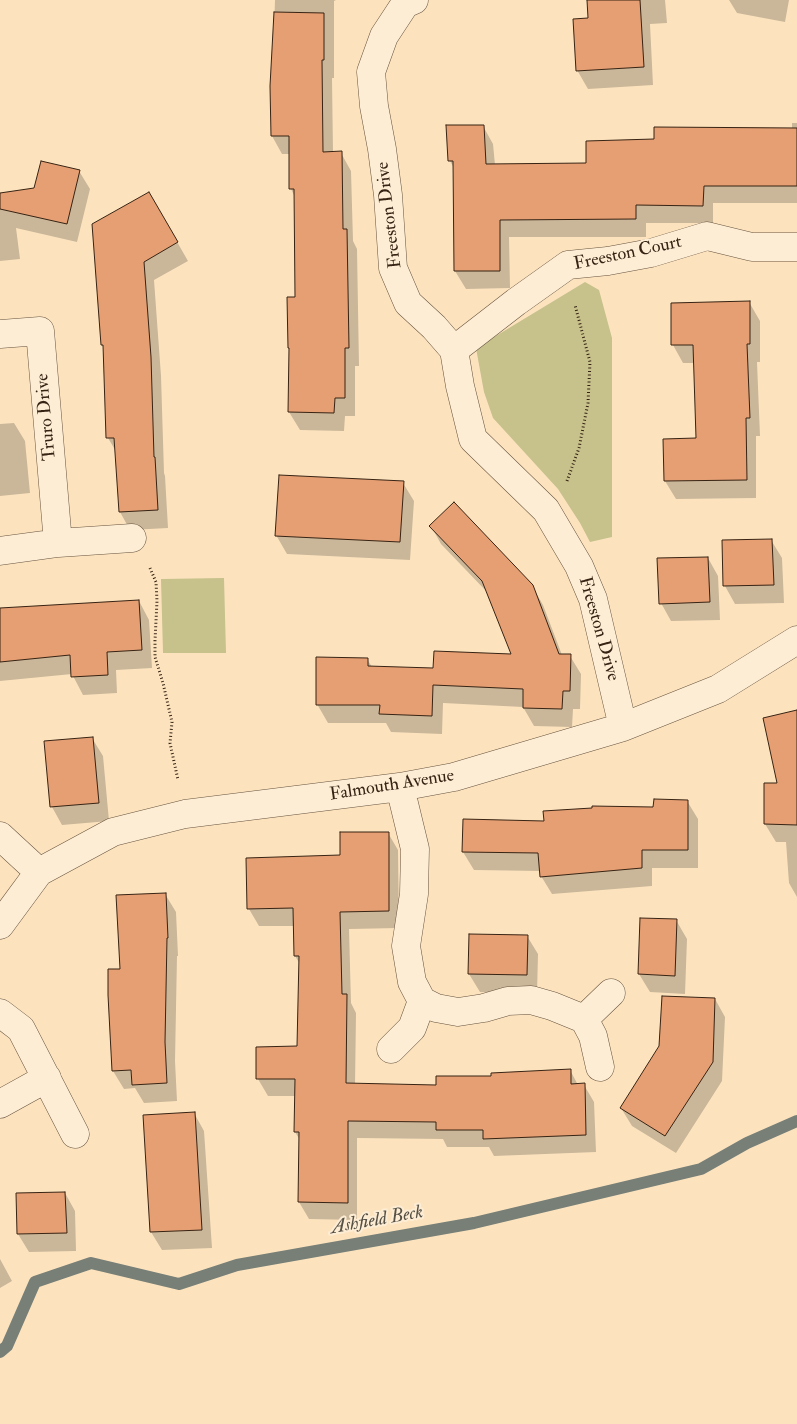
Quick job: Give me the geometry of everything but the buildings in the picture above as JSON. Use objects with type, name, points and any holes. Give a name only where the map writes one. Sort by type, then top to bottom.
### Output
[{"type":"street","name":"Freeston Drive","points":[[407,1],[384,36],[371,72],[374,106],[388,195],[393,268],[408,303],[434,327],[454,350],[460,386],[473,439],[546,510],[579,566],[593,599],[623,727]]},
{"type":"street","name":"Freeston Court","points":[[454,350],[516,302],[568,266],[651,253],[707,236],[752,247],[797,247]]},
{"type":"street","name":"Truro Drive","points":[[0,334],[40,331],[58,543]]},
{"type":"street","points":[[0,551],[58,543],[132,538]]},
{"type":"street","name":"Falmouth Avenue","points":[[0,926],[38,872],[113,832],[185,814],[400,787],[454,777],[623,727],[718,689],[797,640]]},
{"type":"street","points":[[400,787],[415,849],[414,894],[406,946],[412,982],[422,1001],[436,1008],[458,1012],[484,1008],[508,1001],[531,1000],[552,1006],[584,1020],[593,1036],[600,1068]]},
{"type":"street","points":[[0,836],[38,872]]},
{"type":"street","points":[[584,1020],[611,993]]},
{"type":"street","points":[[391,1049],[412,1028],[422,1001]]},
{"type":"street","points":[[0,1013],[21,1028],[75,1134]]},
{"type":"street","points":[[0,1104],[48,1078]]},
{"type":"path","points":[[546,510],[567,481],[579,448],[588,403],[590,362],[577,314],[568,266]]},
{"type":"path","points":[[132,538],[148,563],[156,582],[155,657],[172,722],[170,743],[185,814]]},
{"type":"shaded area","points":[[585,282],[599,290],[612,338],[612,537],[590,542],[558,489],[493,418],[484,392],[476,348]]},
{"type":"shaded area","points":[[224,578],[226,653],[163,653],[161,579]]},
{"type":"waterway","name":"Ashfield Beck","points":[[0,1352],[7,1346],[35,1282],[91,1263],[179,1284],[237,1265],[474,1223],[701,1169],[747,1143],[797,1121]]}]
